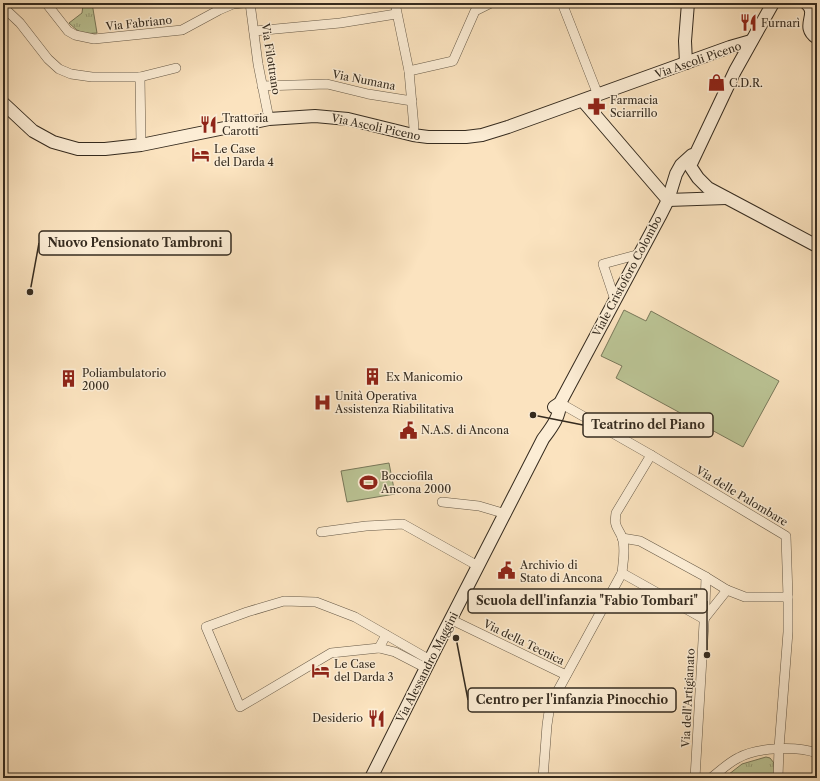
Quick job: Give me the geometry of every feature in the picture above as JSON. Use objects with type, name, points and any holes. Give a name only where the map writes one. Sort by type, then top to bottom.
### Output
[{"type":"main road","points":[[686,63],[685,42],[688,3]]},
{"type":"main road","name":"Viale Cristoforo Colombo","points":[[726,198],[702,183],[690,166],[735,71],[773,3]]},
{"type":"main road","points":[[806,3],[811,6],[813,10],[814,16],[810,25],[810,30],[811,34],[817,38]]},
{"type":"main road","name":"Via Ascoli Piceno","points":[[3,103],[33,131],[53,142],[78,149],[105,149],[141,145],[269,119],[315,116],[334,117],[413,135],[444,138],[466,138],[482,135],[583,101],[730,47],[751,42]]},
{"type":"main road","points":[[583,101],[668,200],[726,198],[817,246]]},
{"type":"main road","name":"Viale Cristoforo Colombo","points":[[560,403],[668,200],[676,174],[681,165],[696,151]]},
{"type":"main road","name":"Via Alessandro Maggini","points":[[371,778],[450,619],[506,514],[543,439],[553,408],[560,403]]},
{"type":"street","name":"Via Fabriano","points":[[46,3],[68,31],[75,35],[94,39],[182,30],[219,10],[233,4],[243,3]]},
{"type":"street","name":"Via Filottrano","points":[[250,3],[262,86],[269,119]]},
{"type":"street","points":[[395,3],[396,14],[409,71],[414,128]]},
{"type":"street","points":[[409,71],[453,61],[475,11],[491,3]]},
{"type":"street","points":[[562,3],[598,95]]},
{"type":"street","points":[[3,7],[20,24],[48,59],[59,69],[71,74],[92,77],[140,77],[176,68]]},
{"type":"street","points":[[254,31],[340,23],[396,14]]},
{"type":"street","points":[[140,77],[141,145]]},
{"type":"street","name":"Via Numana","points":[[262,86],[327,84],[368,94],[412,101]]},
{"type":"street","points":[[615,300],[603,264],[640,254]]},
{"type":"street","name":"Via delle Palombare","points":[[560,403],[651,455],[786,536],[788,632],[778,778]]},
{"type":"street","points":[[543,778],[550,704],[622,573],[624,553],[622,538],[615,524],[616,513],[651,455]]},
{"type":"street","points":[[442,502],[479,506],[506,514]]},
{"type":"street","points":[[321,532],[366,526],[403,524],[478,566]]},
{"type":"street","points":[[622,538],[640,542],[706,577],[727,590],[745,597],[788,597]]},
{"type":"street","points":[[622,573],[704,619],[727,590]]},
{"type":"street","name":"Via dell'Artigianato","points":[[695,778],[706,577]]},
{"type":"street","points":[[284,601],[316,602],[355,617],[386,635],[428,664],[379,648],[331,653],[240,707],[206,627],[274,603],[284,601]]},
{"type":"street","name":"Via della Tecnica","points":[[450,619],[566,675]]},
{"type":"street","points":[[379,648],[386,635]]},
{"type":"street","points":[[807,749],[817,744]]},
{"type":"street","points":[[711,778],[739,757],[748,754],[779,748],[807,749],[817,753]]},
{"type":"green space","points":[[81,3],[92,3],[97,33],[82,32],[69,23],[82,13],[83,5]]},
{"type":"green space","points":[[624,310],[646,321],[651,311],[779,381],[743,447],[616,378],[622,366],[601,356]]},
{"type":"green space","name":"Bocciofila Ancona 2000","points":[[389,463],[395,494],[347,502],[341,471]]},
{"type":"green space","points":[[766,757],[770,758],[774,763],[774,778],[724,778],[742,764]]},
{"type":"place","name":"Furnarì","points":[[748,23]]},
{"type":"place","name":"C.D.R.","points":[[716,83]]},
{"type":"place","name":"Farmacia Sciarrillo","points":[[597,106]]},
{"type":"place","name":"Trattoria Carotti","points":[[209,124]]},
{"type":"place","name":"Le Case del Darda 4","points":[[201,155]]},
{"type":"place","name":"Nuovo Pensionato Tambroni","points":[[30,292]]},
{"type":"place","name":"Ex Manicomio","points":[[373,377]]},
{"type":"place","name":"Poliambulatorio 2000","points":[[69,379]]},
{"type":"place","name":"Unità Operativa Assistenza Riabilitativa","points":[[322,402]]},
{"type":"place","name":"Teatrino del Piano","points":[[533,415]]},
{"type":"place","name":"N.A.S. di Ancona","points":[[408,430]]},
{"type":"place","name":"Bocciofila Ancona 2000","points":[[368,482]]},
{"type":"place","name":"Archivio di Stato di Ancona","points":[[507,571]]},
{"type":"place","name":"Centro per l'infanzia Pinocchio","points":[[456,638]]},
{"type":"place","name":"Scuola dell'infanzia \"Fabio Tombari\"","points":[[707,655]]},
{"type":"place","name":"Le Case del Darda 3","points":[[321,670]]},
{"type":"place","name":"Desiderio","points":[[376,718]]}]
